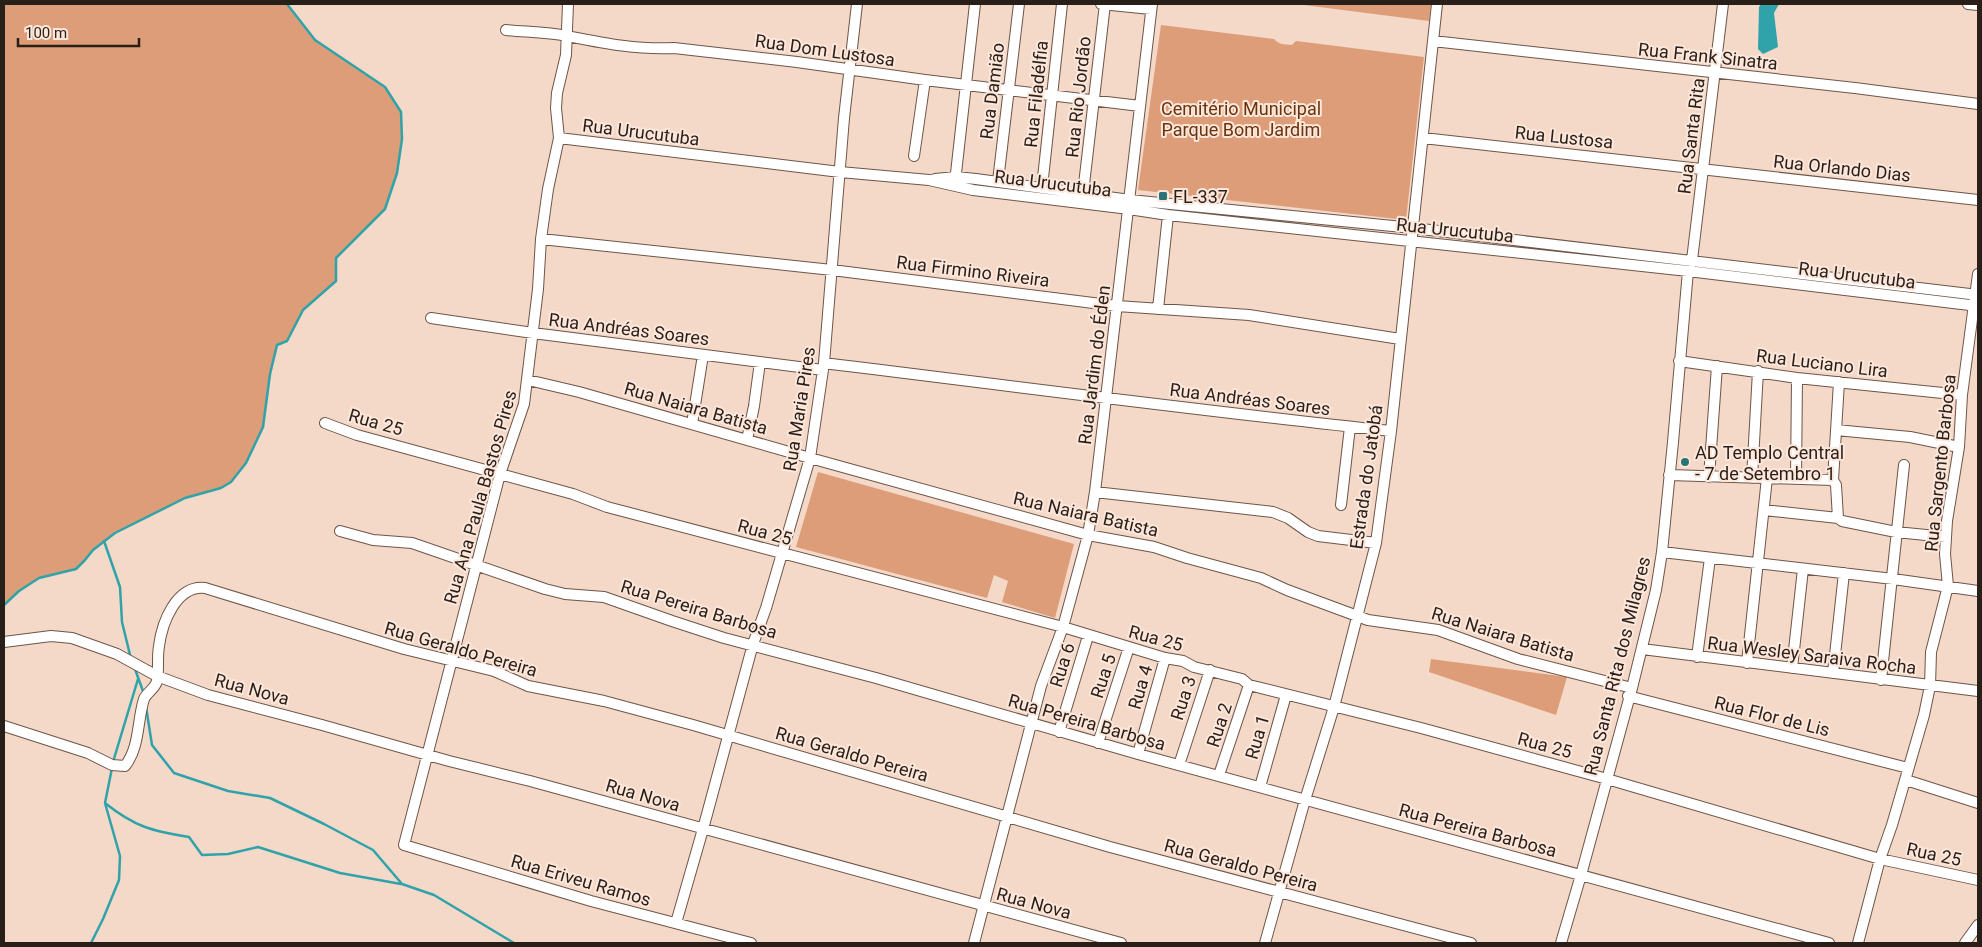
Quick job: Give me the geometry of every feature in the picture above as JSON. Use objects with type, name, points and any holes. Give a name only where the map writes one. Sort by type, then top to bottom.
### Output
[{"type":"street","name":"Rua Ana Paula Bastos Pires","points":[[404,844],[500,474],[524,404],[533,333],[541,239],[548,189],[559,138],[556,108],[557,93],[566,55],[565,36],[568,4]]},
{"type":"street","name":"Rua Maria Pires","points":[[676,923],[704,829],[753,644],[766,608],[810,458],[823,367],[849,69],[857,4]]},
{"type":"street","points":[[955,182],[975,4]]},
{"type":"street","name":"Rua Damião","points":[[998,182],[1019,4]]},
{"type":"street","name":"Rua Filadélfia","points":[[1042,187],[1062,4]]},
{"type":"street","points":[[1103,4],[1152,6]]},
{"type":"street","name":"Rua Rio Jordão","points":[[1083,193],[1103,4]]},
{"type":"street","name":"Estrada do Jatobá","points":[[1265,943],[1304,800],[1334,707],[1376,543],[1412,242],[1437,4]]},
{"type":"street","name":"Rua Santa Rita","points":[[1688,272],[1692,260],[1723,4]]},
{"type":"street","points":[[1968,4],[1978,5]]},
{"type":"street","name":"Rua Jardim do Éden","points":[[974,943],[1041,686],[1063,627],[1088,535],[1095,492],[1152,6]]},
{"type":"street","name":"Rua Dom Lustosa","points":[[506,30],[565,36],[607,45],[656,50],[674,48],[1140,106]]},
{"type":"street","name":"Rua Frank Sinatra","points":[[1433,41],[1856,88],[1978,104]]},
{"type":"street","points":[[914,156],[925,80]]},
{"type":"street","name":"Rua Urucutuba","points":[[559,138],[840,172],[955,182],[1129,204],[1413,228],[1692,260],[1976,300]]},
{"type":"street","name":"Rua Lustosa","points":[[1422,138],[1703,169]]},
{"type":"street","name":"Rua Orlando Dias","points":[[1703,169],[1978,200]]},
{"type":"street","name":"Rua Urucutuba","points":[[955,182],[998,182],[1083,193],[1168,215],[1688,272],[1976,300]]},
{"type":"street","points":[[1158,309],[1168,215]]},
{"type":"street","name":"Rua Firmino Riveira","points":[[541,239],[832,270],[1117,306],[1249,315],[1400,339]]},
{"type":"street","name":"Rua Santa Rita dos Milagres","points":[[1561,943],[1642,649],[1656,590],[1662,552],[1688,272]]},
{"type":"street","name":"Rua Sargento Barbosa","points":[[1858,943],[1880,859],[1906,780],[1924,715],[1930,686],[1931,652],[1948,586],[1945,554],[1946,537],[1959,447],[1962,395],[1978,274]]},
{"type":"street","name":"Rua Andréas Soares","points":[[431,318],[760,362],[1106,397],[1228,414],[1390,431]]},
{"type":"street","points":[[692,424],[702,355]]},
{"type":"street","name":"Rua Luciano Lira","points":[[1679,361],[1797,378],[1962,395]]},
{"type":"street","points":[[747,440],[760,362]]},
{"type":"street","points":[[1709,477],[1717,366]]},
{"type":"street","points":[[1752,478],[1758,371]]},
{"type":"street","points":[[1796,479],[1797,378]]},
{"type":"street","name":"Rua Naiara Batista","points":[[528,380],[579,392],[1088,535],[1154,547],[1194,560],[1246,573],[1368,620],[1438,630],[1518,659],[1630,692]]},
{"type":"street","points":[[1838,518],[1836,485],[1833,480],[1839,382]]},
{"type":"street","name":"Rua 25","points":[[326,423],[357,434],[573,494],[607,507],[1063,627],[1165,658],[1183,661],[1194,667],[1242,679],[1249,685],[1397,721],[1607,779],[1880,859],[1978,880]]},
{"type":"street","points":[[1340,505],[1350,427]]},
{"type":"street","points":[[1836,430],[1910,437],[1959,447]]},
{"type":"street","points":[[1881,680],[1904,466]]},
{"type":"street","points":[[1669,475],[1833,480]]},
{"type":"street","points":[[1747,663],[1767,478]]},
{"type":"street","points":[[1095,492],[1273,512],[1288,518],[1308,532],[1318,536],[1376,543]]},
{"type":"street","points":[[1764,510],[1838,518],[1842,521],[1896,532],[1946,537]]},
{"type":"street","name":"Rua Pereira Barbosa","points":[[340,531],[373,540],[412,543],[544,589],[565,594],[604,597],[672,622],[724,638],[753,644],[1098,743],[1829,943]]},
{"type":"street","points":[[1662,552],[1758,562],[1978,591]]},
{"type":"street","points":[[1697,657],[1710,558]]},
{"type":"street","points":[[1792,668],[1803,569]]},
{"type":"street","points":[[1833,673],[1844,573]]},
{"type":"street","name":"Rua Geraldo Pereira","points":[[157,676],[159,645],[163,626],[181,596],[189,591],[201,588],[404,649],[494,672],[528,686],[604,701],[694,724],[728,736],[1110,847],[1471,943]]},
{"type":"street","name":"Rua Nova","points":[[4,642],[51,636],[72,638],[117,654],[157,676],[208,695],[1121,943]]},
{"type":"street","name":"Rua 6","points":[[1059,732],[1088,636]]},
{"type":"street","name":"Rua 5","points":[[1098,743],[1129,647]]},
{"type":"street","name":"Rua Wesley Saraiva Rocha","points":[[1642,649],[1978,691]]},
{"type":"street","name":"Rua 4","points":[[1138,754],[1165,658]]},
{"type":"street","name":"Rua 3","points":[[1179,765],[1210,670]]},
{"type":"street","points":[[4,726],[88,753],[112,765],[125,766],[132,754],[145,697],[155,686],[157,676]]},
{"type":"street","name":"Rua 2","points":[[1219,775],[1249,685]]},
{"type":"street","name":"Rua Flor de Lis","points":[[1630,692],[1908,768]]},
{"type":"street","name":"Rua 1","points":[[1260,787],[1286,695]]},
{"type":"street","points":[[1906,780],[1978,803]]},
{"type":"street","name":"Rua Eriveu Ramos","points":[[404,844],[591,900],[751,943]]},
{"type":"street","points":[[1965,943],[1978,925]]},
{"type":"green space","points":[[4,4],[287,4],[315,40],[385,87],[401,112],[402,139],[397,173],[385,209],[336,258],[336,281],[303,310],[287,341],[277,345],[270,374],[263,427],[246,463],[231,482],[221,488],[185,498],[115,533],[93,550],[76,569],[39,578],[19,591],[4,605]]},
{"type":"green space","points":[[1296,4],[1431,4],[1429,21]]},
{"type":"green space","name":"Cemitério Municipal Parque Bom Jardim","points":[[1161,25],[1274,39],[1284,44],[1292,45],[1296,41],[1424,57],[1406,220],[1138,190]]},
{"type":"green space","points":[[818,472],[1074,544],[1055,618],[1002,602],[1008,581],[994,575],[987,598],[796,547]]},
{"type":"green space","points":[[1431,659],[1567,677],[1556,715],[1429,672]]},
{"type":"water","points":[[1761,4],[1779,4],[1774,13],[1778,47],[1763,54],[1758,49],[1759,7]]},
{"type":"waterway","points":[[4,605],[19,591],[39,578],[76,569],[93,550],[115,533],[185,498],[221,488],[231,482],[246,463],[263,427],[270,374],[277,345],[287,341],[303,310],[336,281],[336,258],[385,209],[397,173],[402,139],[401,112],[385,87],[315,40],[287,4]]},
{"type":"waterway","points":[[104,541],[120,587],[122,622],[131,659]]},
{"type":"waterway","points":[[135,669],[144,694]]},
{"type":"waterway","points":[[113,762],[138,679]]},
{"type":"waterway","points":[[146,707],[152,745],[174,773],[228,791],[270,798],[324,824],[373,850],[402,884],[434,895],[514,943]]},
{"type":"waterway","points":[[112,768],[105,803],[126,818],[144,827],[164,833],[189,837],[202,855],[228,854],[258,847],[340,873],[401,884]]},
{"type":"waterway","points":[[91,943],[119,880],[120,856],[105,803]]},
{"type":"place","name":"FL-337","points":[[1163,196]]},
{"type":"place","name":"AD Templo Central - 7 de Setembro 1","points":[[1685,462]]}]
